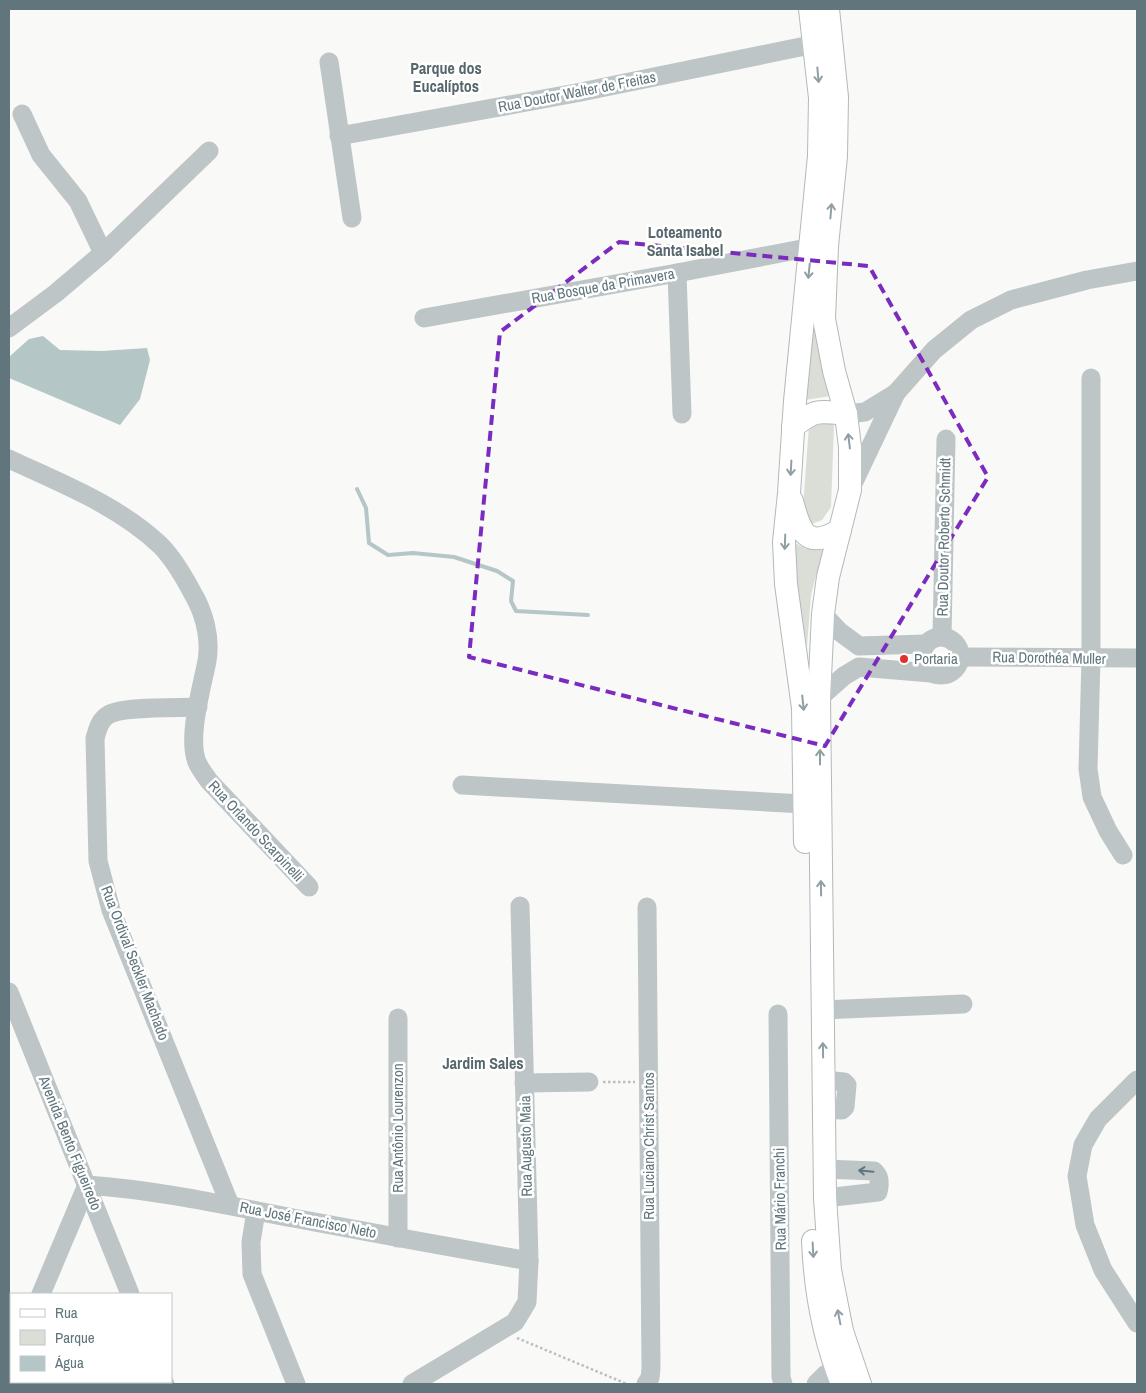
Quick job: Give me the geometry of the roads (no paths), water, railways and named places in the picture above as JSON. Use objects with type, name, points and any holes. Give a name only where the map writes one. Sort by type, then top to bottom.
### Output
[{"type":"main road","points":[[810,9],[820,98],[819,156],[784,542],[786,584],[804,708],[810,1188],[814,1273],[826,1337],[843,1372],[860,1384]]},
{"type":"main road","points":[[828,9],[837,97],[836,156],[827,246],[824,319],[834,371],[846,414],[850,447],[850,490],[828,577],[819,698],[825,1198],[830,1270],[842,1331],[843,1372]]},
{"type":"main road","points":[[793,427],[808,415],[820,411],[846,414]]},
{"type":"main road","points":[[789,493],[797,520],[809,538],[820,540],[840,530]]},
{"type":"street","name":"Rua Doutor Walter de Freitas","points":[[339,136],[576,93],[815,44]]},
{"type":"street","points":[[329,62],[352,218]]},
{"type":"street","points":[[22,114],[41,155],[78,200],[103,253]]},
{"type":"street","points":[[9,328],[56,293],[103,253],[209,151]]},
{"type":"street","name":"Rua Bosque da Primavera","points":[[424,318],[812,247]]},
{"type":"street","points":[[850,490],[896,393],[934,350],[971,320],[1012,300],[1087,280],[1137,271]]},
{"type":"street","points":[[678,273],[682,414]]},
{"type":"street","points":[[1091,378],[1091,658],[1088,769],[1092,797],[1108,831],[1123,855]]},
{"type":"street","points":[[846,414],[864,412],[896,393]]},
{"type":"street","name":"Rua Doutor Roberto Schmidt","points":[[942,636],[946,439]]},
{"type":"street","name":"Rua Orlando Scarpinelli","points":[[9,459],[70,488],[128,519],[161,546],[182,572],[196,599],[207,627],[207,658],[194,740],[196,761],[209,782],[309,887]]},
{"type":"street","points":[[819,698],[844,676],[859,667],[944,675],[950,673],[958,664],[960,657],[955,643],[950,638],[942,636],[935,637],[925,644],[859,646],[840,632],[824,614]]},
{"type":"street","points":[[925,644],[921,657],[926,669],[931,673]]},
{"type":"street","points":[[859,646],[859,667]]},
{"type":"street","name":"Rua Dorothéa Muller","points":[[960,657],[1137,658]]},
{"type":"street","name":"Rua Ordival Seckler Machado","points":[[198,707],[124,710],[108,714],[99,723],[95,738],[98,861],[112,910],[230,1205]]},
{"type":"street","points":[[462,784],[804,804]]},
{"type":"street","name":"Rua Augusto Maia","points":[[412,1384],[507,1326],[527,1302],[529,1261],[520,906]]},
{"type":"street","name":"Rua Luciano Christ Santos","points":[[646,1384],[650,1378],[651,1368],[647,907]]},
{"type":"street","name":"Avenida Bento Figueiredo","points":[[9,992],[130,1293]]},
{"type":"street","points":[[822,1010],[963,1004]]},
{"type":"street","name":"Rua Mário Franchi","points":[[778,1014],[783,1384]]},
{"type":"street","name":"Rua Antônio Lourenzon","points":[[398,1018],[398,1238]]},
{"type":"street","points":[[1137,1080],[1098,1120],[1084,1144],[1077,1176],[1086,1225],[1103,1270],[1137,1323]]},
{"type":"street","points":[[524,1083],[588,1082]]},
{"type":"street","points":[[825,1169],[874,1170],[878,1174],[880,1186],[878,1192],[825,1198]]},
{"type":"street","points":[[41,1293],[87,1186]]},
{"type":"street","name":"Rua José Francisco Neto","points":[[87,1186],[127,1188],[230,1205],[398,1238],[529,1261]]},
{"type":"street","points":[[256,1211],[251,1242],[252,1274],[296,1384]]},
{"type":"street","points":[[816,1384],[826,1374],[843,1372]]},
{"type":"water","points":[[43,336],[60,350],[102,351],[147,348],[150,360],[140,399],[120,425],[9,378],[9,357],[29,339]]},
{"type":"waterway","points":[[357,489],[366,508],[369,543],[388,555],[413,553],[454,557],[497,571],[513,581],[511,601],[516,611],[588,615]]},
{"type":"place","name":"Portaria","points":[[904,659]]},
{"type":"district","name":"Parque dos Eucalíptos","points":[[446,77]]},
{"type":"district","name":"Loteamento Santa Isabel","points":[[685,241]]},
{"type":"district","name":"Jardim Sales","points":[[483,1063]]}]
